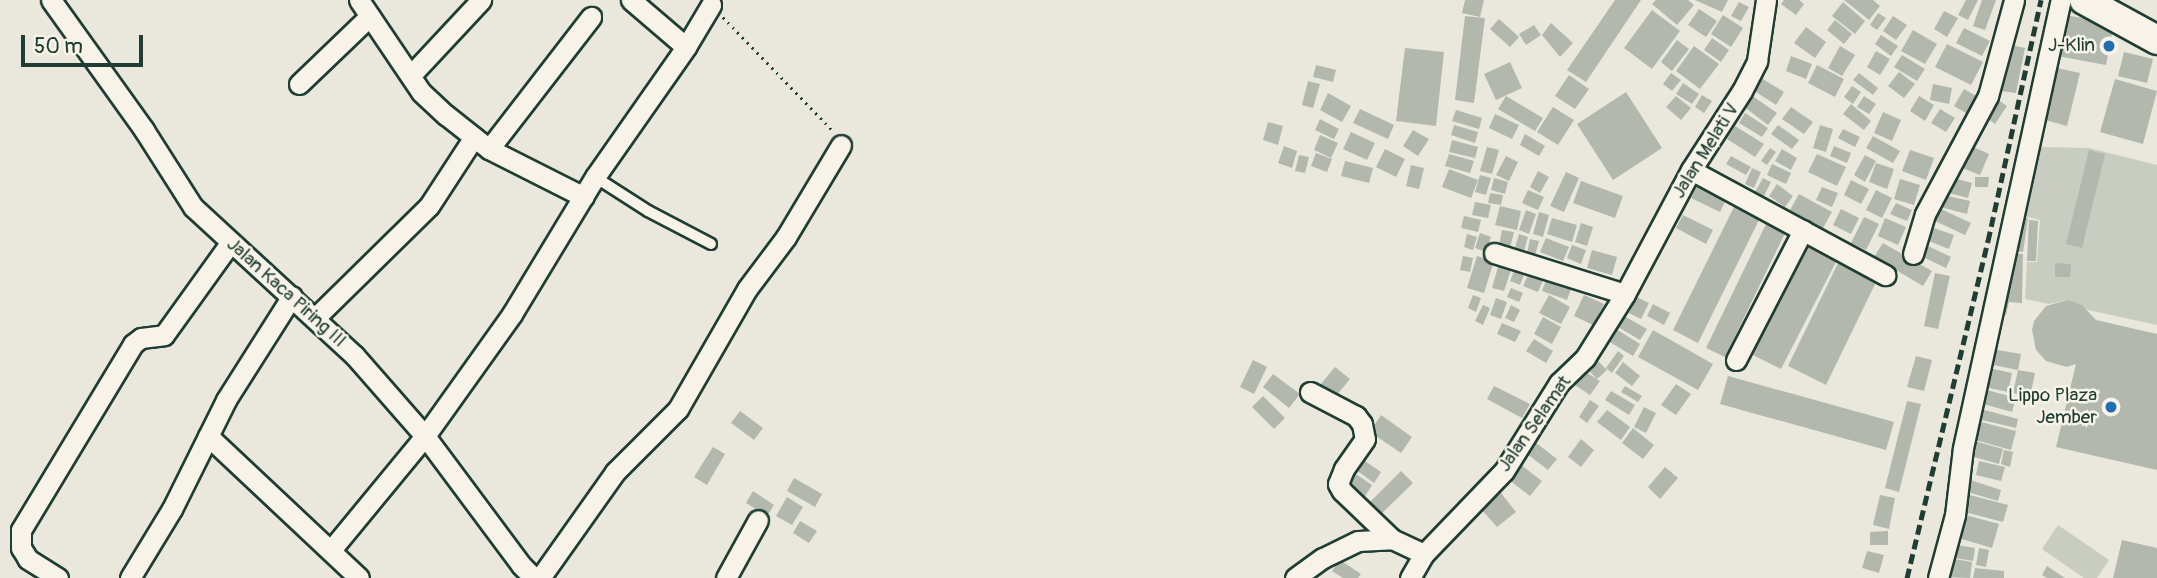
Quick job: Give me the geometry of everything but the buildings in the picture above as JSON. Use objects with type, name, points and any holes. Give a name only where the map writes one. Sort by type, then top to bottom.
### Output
[{"type":"main road","points":[[2084,0],[2157,40]]},
{"type":"street","name":"Jalan Kaca Piring III","points":[[51,0],[144,130],[193,207],[230,243],[316,317],[354,355],[425,436],[522,574]]},
{"type":"street","points":[[411,75],[481,0]]},
{"type":"street","points":[[631,0],[686,47]]},
{"type":"street","name":"Jalan Melati V","points":[[1625,294],[1691,170],[1742,91],[1757,61],[1766,0]]},
{"type":"street","points":[[1913,254],[1926,214],[1988,96],[2014,0]]},
{"type":"street","points":[[1938,578],[1955,515],[1963,448],[2061,0]]},
{"type":"street","points":[[331,550],[425,436],[512,314],[595,177],[686,47],[711,5]]},
{"type":"street","points":[[299,84],[365,8],[421,92],[482,143],[584,197]]},
{"type":"street","points":[[316,317],[429,206],[591,17]]},
{"type":"street","points":[[540,578],[615,472],[678,409],[747,289],[786,237],[841,145]]},
{"type":"street","points":[[1691,170],[1885,275]]},
{"type":"street","points":[[1736,360],[1803,230]]},
{"type":"street","points":[[58,578],[28,559],[21,548],[21,530],[133,344],[141,338],[164,335],[230,243]]},
{"type":"street","points":[[1493,253],[1625,294]]},
{"type":"street","name":"Jalan Selamat","points":[[1410,578],[1424,554],[1504,471],[1559,383],[1586,358],[1625,294]]},
{"type":"street","points":[[130,578],[172,509],[226,400],[292,296]]},
{"type":"street","points":[[1310,392],[1356,416],[1362,424],[1365,439],[1344,469],[1339,484],[1342,491],[1392,539],[1424,554]]},
{"type":"street","points":[[208,436],[359,578]]},
{"type":"street","points":[[726,578],[758,520]]},
{"type":"street","points":[[1295,578],[1339,548],[1358,541],[1392,539]]},
{"type":"lane","points":[[595,177],[648,212],[711,244]]},
{"type":"path","points":[[711,5],[830,127],[841,145]]},
{"type":"shaded area","points":[[2037,147],[2089,148],[2157,165],[2157,325],[2088,310],[2068,300],[2049,304],[2025,299],[2027,262],[2037,262],[2040,220],[2020,215]]},
{"type":"shaded area","points":[[2058,525],[2109,560],[2097,578],[2084,578],[2042,549]]},
{"type":"railway","points":[[1907,578],[1988,241],[2041,0]]},
{"type":"place","name":"J-Klin","points":[[2109,46]]},
{"type":"place","name":"Lippo Plaza Jember","points":[[2111,407]]}]
